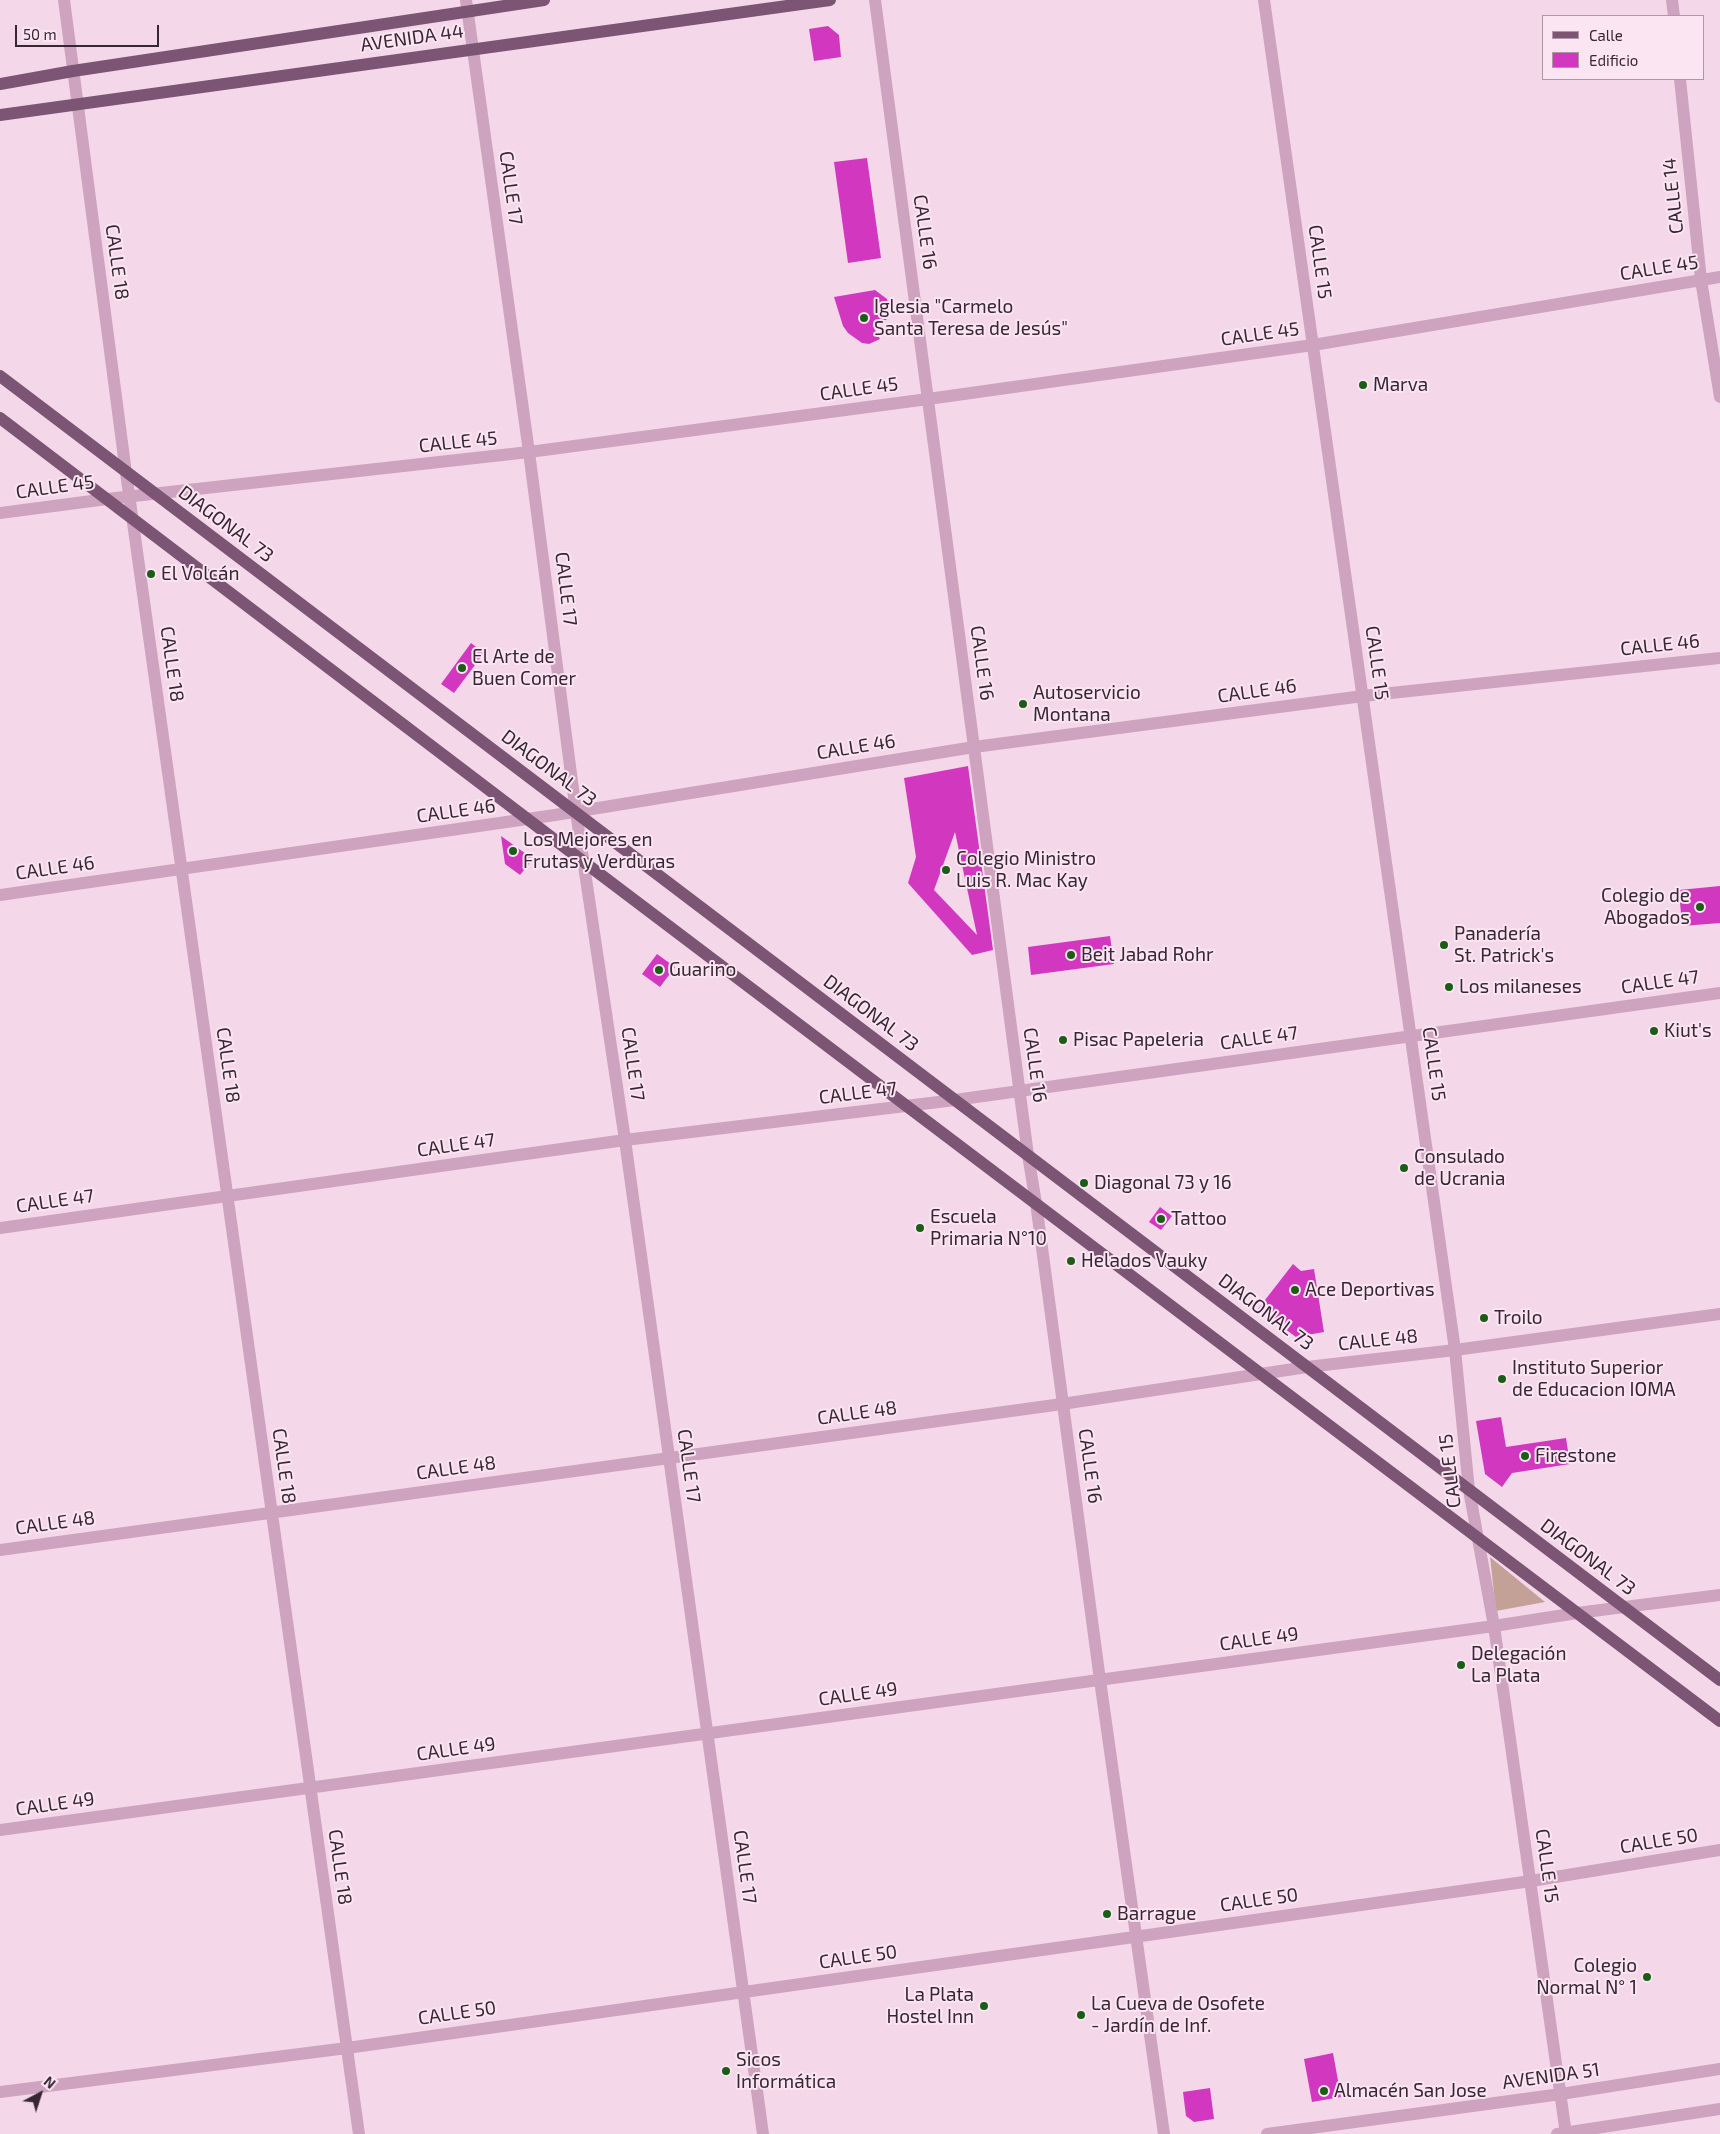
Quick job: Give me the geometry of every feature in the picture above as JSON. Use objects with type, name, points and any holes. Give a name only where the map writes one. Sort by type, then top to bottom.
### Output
[{"type":"main road","name":"AVENIDA 44","points":[[0,84],[467,5],[544,0]]},
{"type":"main road","name":"AVENIDA 44","points":[[0,115],[830,0]]},
{"type":"main road","name":"DIAGONAL 73","points":[[0,376],[1720,1680]]},
{"type":"main road","points":[[0,418],[1720,1721]]},
{"type":"street","name":"CALLE 18","points":[[64,0],[126,473],[359,2134]]},
{"type":"street","name":"CALLE 16","points":[[875,0],[1019,1091],[1164,2134]]},
{"type":"street","name":"CALLE 15","points":[[1264,0],[1455,1350],[1470,1490],[1494,1626],[1561,2094],[1563,2134]]},
{"type":"street","points":[[1672,0],[1674,15]]},
{"type":"street","name":"CALLE 17","points":[[467,5],[529,452],[576,812],[625,1140],[763,2134]]},
{"type":"street","name":"CALLE 14","points":[[1680,80],[1701,280],[1720,397]]},
{"type":"street","name":"CALLE 45","points":[[0,514],[130,496],[529,452],[928,399],[1313,345],[1720,278]]},
{"type":"street","name":"CALLE 46","points":[[0,895],[576,812],[974,747],[1363,696],[1720,658]]},
{"type":"street","name":"CALLE 47","points":[[0,1228],[625,1140],[956,1100],[1720,993]]},
{"type":"street","name":"CALLE 48","points":[[0,1550],[1062,1404],[1307,1367],[1455,1350],[1720,1314]]},
{"type":"street","name":"CALLE 49","points":[[0,1830],[1494,1626],[1577,1613],[1720,1595]]},
{"type":"street","name":"CALLE 50","points":[[0,2092],[347,2048],[1136,1937],[1531,1881],[1720,1850]]},
{"type":"street","name":"AVENIDA 51","points":[[1267,2134],[1561,2094],[1720,2069]]},
{"type":"street","points":[[1563,2134],[1720,2108]]},
{"type":"shaded area","points":[[1490,1557],[1545,1602],[1496,1611]]},
{"type":"building","points":[[828,26],[839,35],[841,57],[814,61],[809,29]]},
{"type":"building","points":[[867,158],[881,258],[848,263],[834,162]]},
{"type":"building","name":"Iglesia \"Carmelo Santa Teresa de Jesús\"","points":[[875,290],[887,299],[890,313],[887,319],[874,328],[880,339],[869,344],[862,343],[848,333],[843,326],[834,297]]},
{"type":"building","name":"El Arte de Buen Comer","points":[[471,643],[484,653],[454,693],[441,684]]},
{"type":"building","name":"Colegio Ministro Luis R. Mac Kay","points":[[968,766],[993,950],[972,955],[908,883],[916,857],[904,778]],"holes":[[[955,832],[977,935],[934,890]]]},
{"type":"building","name":"Los Mejores en Frutas y Verduras","points":[[501,836],[533,859],[520,875],[505,864]]},
{"type":"building","name":"Colegio de Abogados","points":[[1720,886],[1720,923],[1682,926],[1679,890]]},
{"type":"building","name":"Beit Jabad Rohr","points":[[1110,936],[1114,964],[1031,975],[1028,947]]},
{"type":"building","name":"Guarino","points":[[657,954],[675,967],[660,987],[642,974]]},
{"type":"building","name":"Tattoo","points":[[1160,1207],[1172,1216],[1161,1230],[1149,1222]]},
{"type":"building","name":"Ace Deportivas","points":[[1293,1264],[1301,1271],[1314,1269],[1324,1332],[1296,1337],[1258,1309]]},
{"type":"building","name":"Firestone","points":[[1501,1417],[1506,1447],[1566,1438],[1570,1464],[1512,1473],[1502,1487],[1485,1474],[1476,1421]]},
{"type":"building","points":[[1333,2053],[1341,2097],[1312,2102],[1304,2059]]},
{"type":"building","points":[[1210,2088],[1214,2119],[1194,2122],[1186,2116],[1183,2092]]},
{"type":"place","name":"Iglesia \"Carmelo Santa Teresa de Jesús\"","points":[[864,318]]},
{"type":"place","name":"Marva","points":[[1363,385]]},
{"type":"place","name":"El Volcán","points":[[151,574]]},
{"type":"place","name":"El Arte de Buen Comer","points":[[462,668]]},
{"type":"place","name":"Autoservicio Montana","points":[[1023,704]]},
{"type":"place","name":"Los Mejores en Frutas y Verduras","points":[[513,851]]},
{"type":"place","name":"Colegio Ministro Luis R. Mac Kay","points":[[946,870]]},
{"type":"place","name":"Colegio de Abogados","points":[[1700,907]]},
{"type":"place","name":"Panadería St. Patrick's","points":[[1444,945]]},
{"type":"place","name":"Beit Jabad Rohr","points":[[1071,955]]},
{"type":"place","name":"Guarino","points":[[659,970]]},
{"type":"place","name":"Los milaneses","points":[[1449,987]]},
{"type":"place","name":"Kiut's","points":[[1654,1031]]},
{"type":"place","name":"Pisac Papeleria","points":[[1063,1040]]},
{"type":"place","name":"Consulado de Ucrania","points":[[1404,1168]]},
{"type":"place","name":"Diagonal 73 y 16","points":[[1084,1183]]},
{"type":"place","name":"Tattoo","points":[[1161,1219]]},
{"type":"place","name":"Escuela Primaria N°10","points":[[920,1228]]},
{"type":"place","name":"Helados Vauky","points":[[1071,1261]]},
{"type":"place","name":"Ace Deportivas","points":[[1295,1290]]},
{"type":"place","name":"Troilo","points":[[1484,1318]]},
{"type":"place","name":"Instituto Superior de Educacion IOMA","points":[[1502,1379]]},
{"type":"place","name":"Firestone","points":[[1525,1456]]},
{"type":"place","name":"Delegación La Plata","points":[[1461,1665]]},
{"type":"place","name":"Barrague","points":[[1107,1914]]},
{"type":"place","name":"Colegio Normal N° 1","points":[[1647,1977]]},
{"type":"place","name":"La Plata Hostel Inn","points":[[984,2006]]},
{"type":"place","name":"La Cueva de Osofete - Jardín de Inf.","points":[[1081,2015]]},
{"type":"place","name":"Sicos Informática","points":[[726,2071]]},
{"type":"place","name":"Almacén San Jose","points":[[1324,2091]]}]
